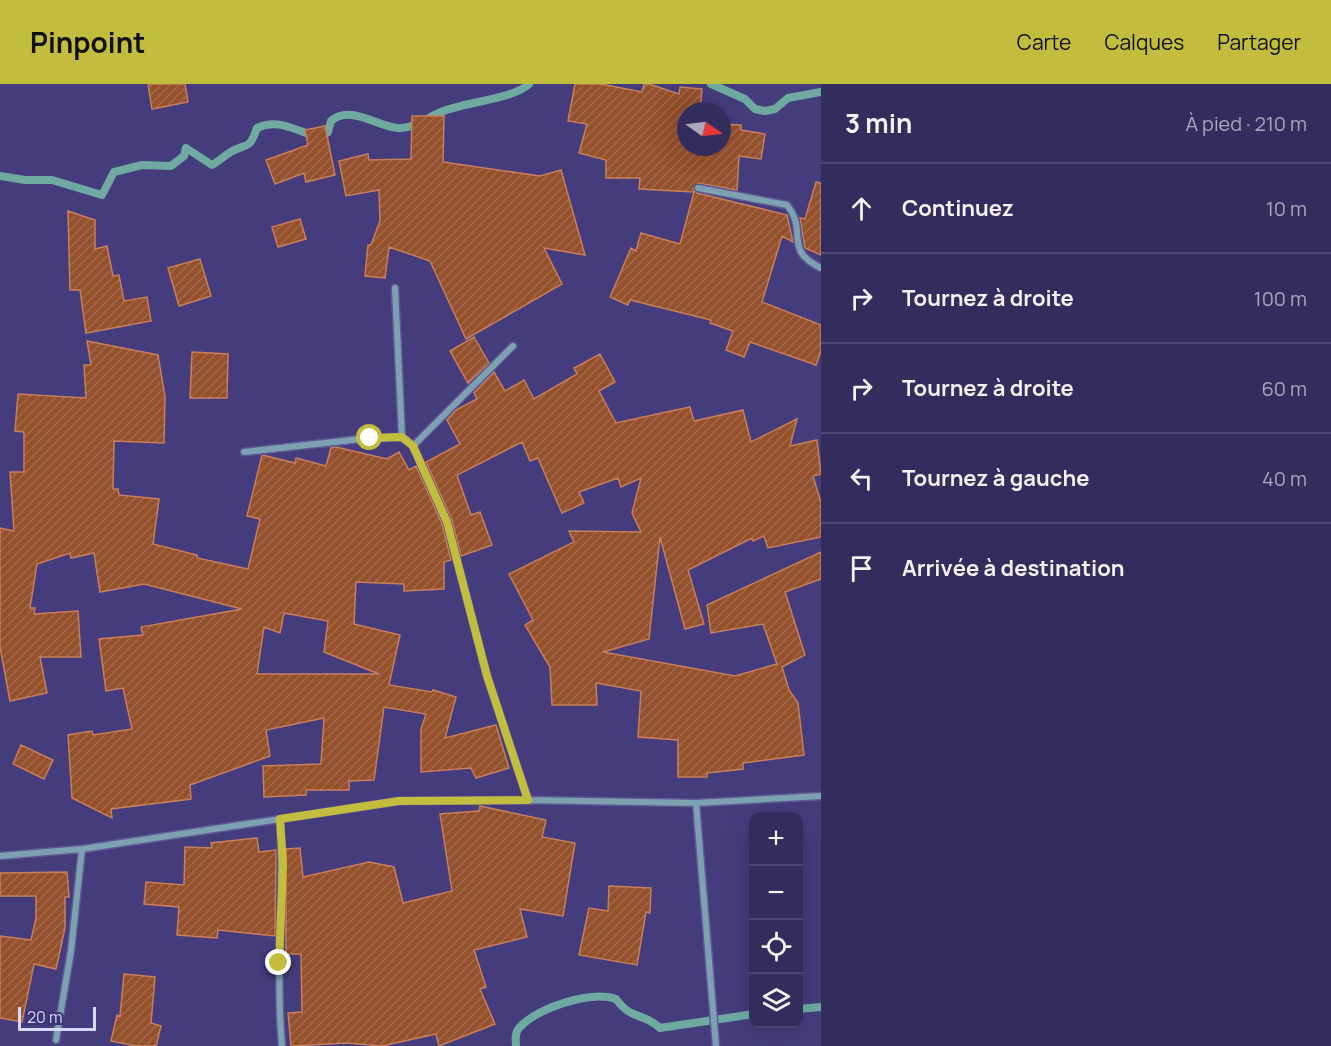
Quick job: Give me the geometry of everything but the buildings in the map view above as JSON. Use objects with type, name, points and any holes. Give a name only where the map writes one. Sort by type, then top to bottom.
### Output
[{"type":"street","points":[[698,188],[788,206],[795,216],[798,250],[802,257],[821,268]]},
{"type":"street","points":[[394,288],[402,437]]},
{"type":"street","points":[[413,446],[513,346]]},
{"type":"street","points":[[244,452],[370,438],[402,437],[413,446],[447,522],[487,676],[528,800]]},
{"type":"street","points":[[0,856],[82,849],[399,801],[528,800],[696,803],[821,796]]},
{"type":"street","points":[[696,803],[716,1046]]},
{"type":"street","points":[[280,819],[283,864],[279,963],[282,1046]]},
{"type":"street","points":[[56,1040],[71,951],[82,849]]},
{"type":"waterway","points":[[0,176],[25,180],[52,180],[102,195],[114,172],[142,165],[171,166],[184,156],[186,148],[212,165],[229,153],[249,144],[257,128],[265,125],[281,125],[321,137],[328,132],[331,121],[339,116],[355,115],[390,127],[404,128],[441,112],[501,97],[529,84]]},
{"type":"waterway","points":[[711,84],[745,99],[755,109],[765,111],[775,109],[788,98],[821,92]]},
{"type":"waterway","points":[[516,1046],[516,1032],[527,1021],[551,1008],[593,997],[616,999],[627,1011],[660,1028],[749,1015]]},
{"type":"waterway","points":[[803,1009],[821,1007]]},
{"type":"route","points":[[279,963],[283,864],[280,819],[399,801],[528,800],[487,676],[447,522],[413,446],[402,437],[370,438]]}]
